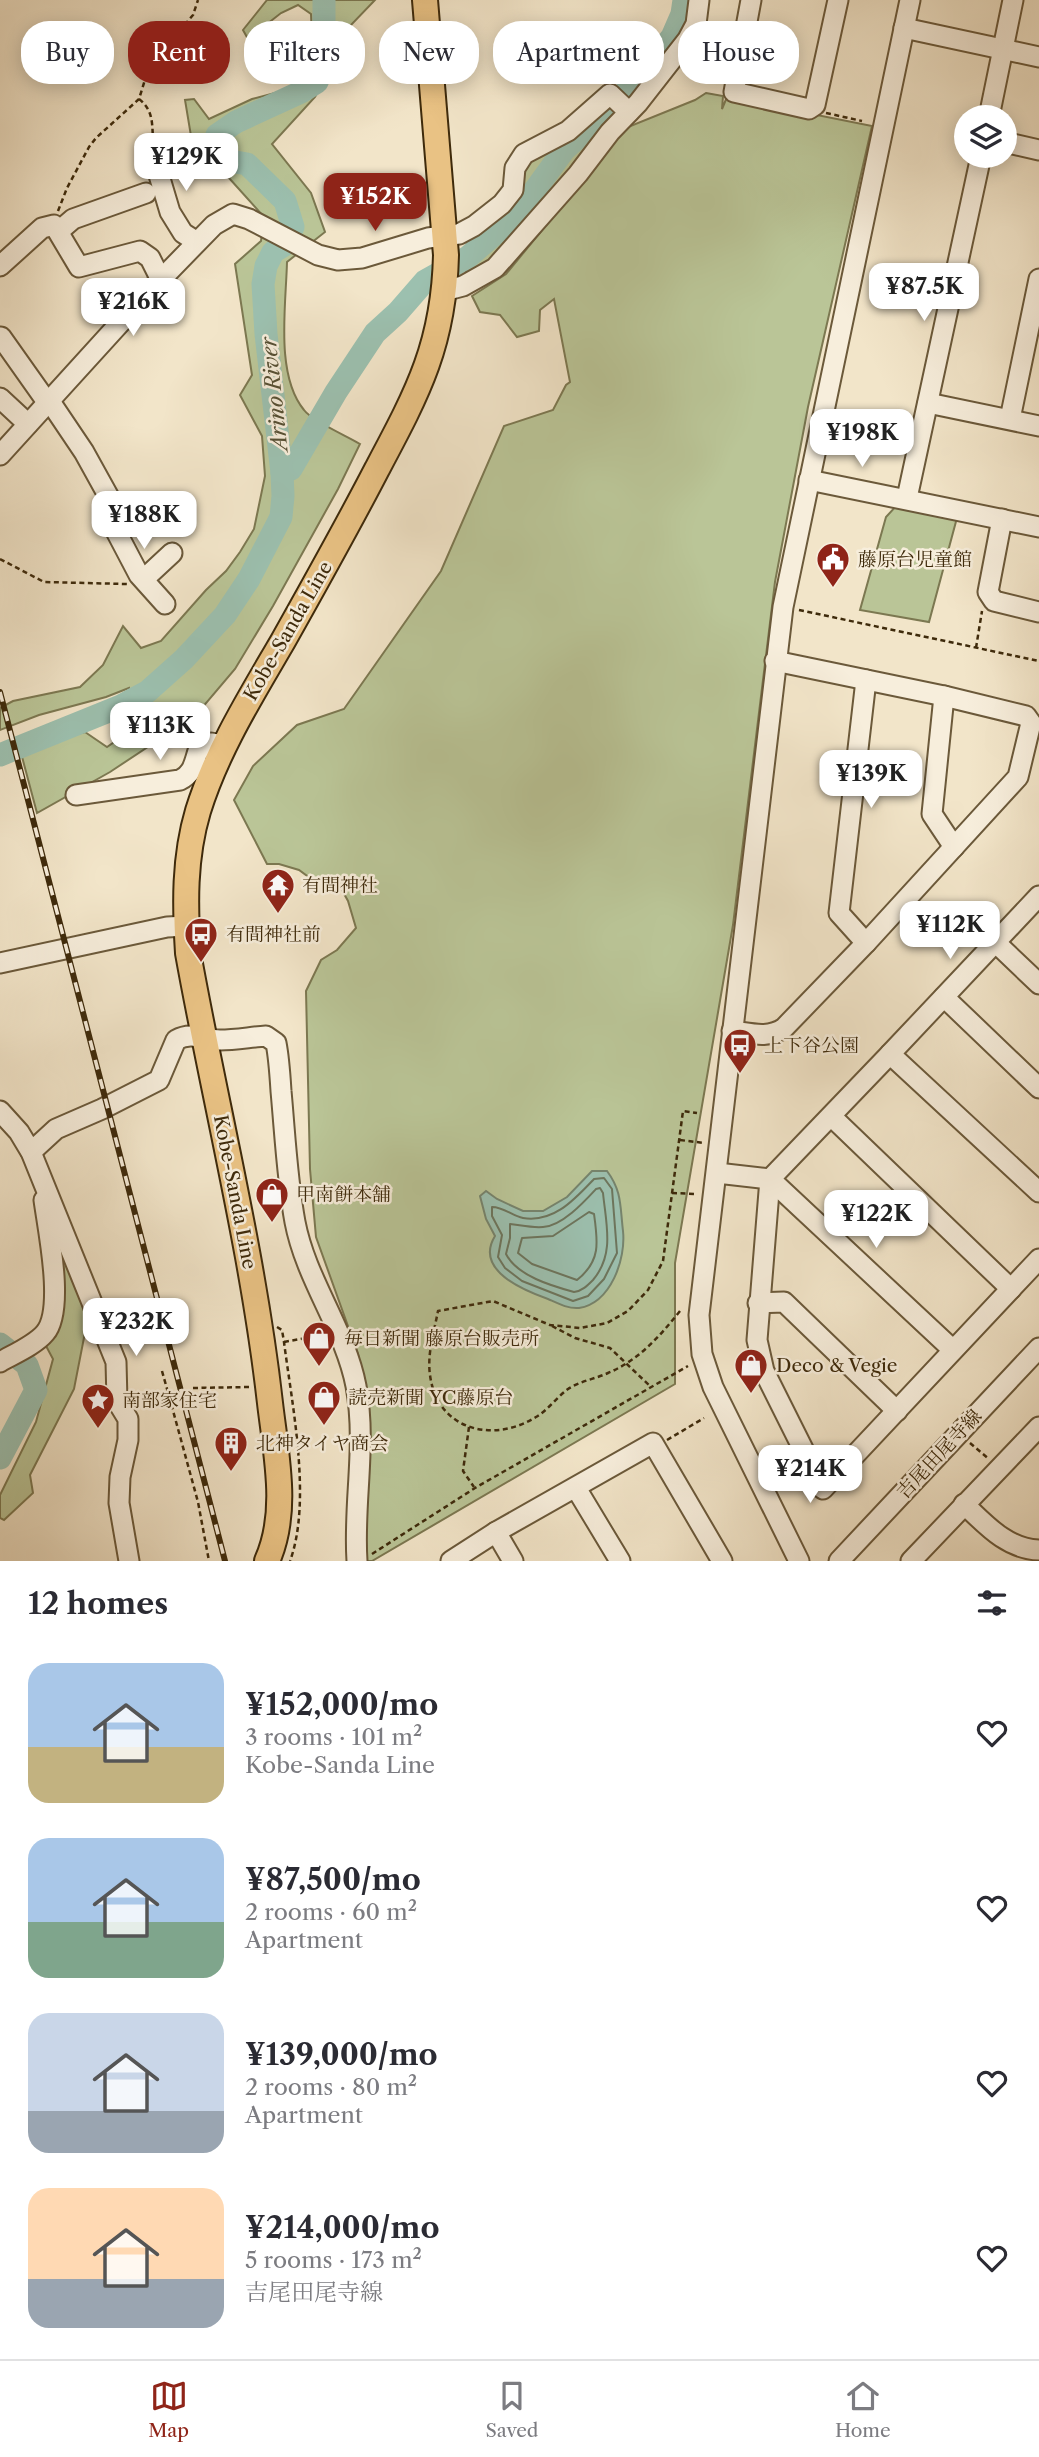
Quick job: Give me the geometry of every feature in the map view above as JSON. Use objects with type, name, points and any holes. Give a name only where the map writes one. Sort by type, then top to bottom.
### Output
[{"type":"main road","name":"Kobe-Sanda Line","points":[[267,1561],[277,1529],[279,1478],[262,1333],[188,953],[186,897],[191,841],[211,774],[224,745],[326,566],[408,411],[431,358],[442,314],[445,245],[425,0]]},
{"type":"street","points":[[444,288],[463,286],[495,268],[672,62],[695,24],[699,0]]},
{"type":"street","points":[[751,0],[734,92],[809,108],[815,105],[838,0]]},
{"type":"street","points":[[799,1561],[713,1387],[702,1354],[699,1315],[782,607],[910,0]]},
{"type":"street","points":[[991,105],[1013,0]]},
{"type":"street","points":[[904,28],[1039,57]]},
{"type":"street","points":[[0,455],[197,242],[214,225],[233,214],[249,219],[318,256],[338,260],[362,258],[428,237],[445,245],[502,204],[513,190],[515,168],[524,154],[568,131],[610,94],[628,110]]},
{"type":"street","points":[[1017,145],[1039,150]]},
{"type":"street","points":[[153,155],[170,212],[183,233],[197,242]]},
{"type":"street","points":[[907,498],[978,168]]},
{"type":"street","points":[[0,266],[42,228],[56,228],[146,192]]},
{"type":"street","points":[[56,228],[79,267],[139,251],[150,258],[161,280]]},
{"type":"street","points":[[1010,419],[1039,279]]},
{"type":"street","points":[[0,336],[84,452],[110,499],[107,514],[139,575],[165,604]]},
{"type":"street","points":[[0,398],[27,424]]},
{"type":"street","points":[[928,403],[1039,426]]},
{"type":"street","points":[[809,480],[1039,527]]},
{"type":"street","points":[[1002,519],[988,592],[994,601],[1039,612]]},
{"type":"street","points":[[144,579],[172,553]]},
{"type":"street","points":[[732,1031],[763,1035],[778,1033],[866,943],[1018,777],[1031,723],[1026,716],[944,696],[775,662]]},
{"type":"street","points":[[866,680],[839,913],[866,943]]},
{"type":"street","points":[[944,696],[932,814],[954,847]]},
{"type":"street","points":[[76,795],[180,780],[191,771],[198,751],[211,743],[224,745]]},
{"type":"street","points":[[1039,895],[770,1179],[757,1340],[764,1371],[823,1489],[1039,1259]]},
{"type":"street","points":[[0,963],[167,927],[187,926]]},
{"type":"street","points":[[995,942],[1039,984]]},
{"type":"street","points":[[944,997],[1039,1088]]},
{"type":"street","points":[[32,1152],[56,1129],[102,1110],[159,1080],[176,1040],[188,1035],[218,1041],[266,1036],[276,1043],[296,1226],[313,1278],[344,1346],[356,1385],[361,1451],[355,1526],[365,1557]]},
{"type":"street","points":[[890,1054],[1039,1192]]},
{"type":"street","points":[[0,1111],[32,1152],[116,1362],[117,1401],[128,1419],[128,1440],[120,1477],[119,1503],[130,1561]]},
{"type":"street","points":[[832,1116],[1011,1289]]},
{"type":"street","points":[[717,1173],[770,1179],[953,1350]]},
{"type":"street","points":[[0,1363],[44,1336],[52,1317],[54,1276],[41,1175]]},
{"type":"street","points":[[758,1303],[784,1302],[897,1411]]},
{"type":"street","name":"吉尾田尾寺線","points":[[839,1561],[1039,1348]]},
{"type":"street","points":[[911,1561],[999,1468],[1035,1439]]},
{"type":"street","points":[[452,1561],[496,1532],[653,1443],[722,1561]]},
{"type":"street","points":[[576,1488],[620,1561]]},
{"type":"street","points":[[964,1504],[996,1534],[1026,1549],[1039,1550]]},
{"type":"street","points":[[496,1532],[513,1561]]},
{"type":"path","points":[[56,228],[67,188],[89,147],[139,99],[149,67],[193,15],[198,0]]},
{"type":"path","points":[[139,99],[147,106],[152,116],[153,155]]},
{"type":"path","points":[[809,108],[862,121]]},
{"type":"path","points":[[0,559],[44,582],[141,584],[144,579]]},
{"type":"path","points":[[976,648],[984,604],[991,596]]},
{"type":"path","points":[[782,607],[1039,661]]},
{"type":"path","points":[[550,1325],[580,1328],[607,1323],[628,1311],[649,1290],[663,1261],[683,1111],[697,1113]]},
{"type":"path","points":[[678,1140],[708,1143]]},
{"type":"path","points":[[671,1193],[702,1195]]},
{"type":"path","points":[[651,1387],[626,1364],[610,1348],[575,1338],[494,1301],[438,1311],[430,1349],[430,1375],[437,1396],[453,1420],[489,1431],[536,1418],[570,1388],[626,1364],[635,1359],[660,1336],[680,1311]]},
{"type":"path","points":[[284,1342],[328,1334]]},
{"type":"path","points":[[365,1557],[475,1488],[688,1366]]},
{"type":"path","points":[[162,1371],[198,1502],[209,1561]]},
{"type":"path","points":[[193,1388],[268,1384]]},
{"type":"path","points":[[169,1396],[176,1392]]},
{"type":"path","points":[[656,1447],[704,1418]]},
{"type":"path","points":[[469,1427],[463,1471],[475,1488]]},
{"type":"path","points":[[959,1433],[999,1468]]},
{"type":"shaded area","points":[[267,0],[375,0],[355,21],[311,21],[311,14],[298,5],[271,21],[250,21]]},
{"type":"shaded area","points":[[295,84],[323,84],[315,97],[272,144],[311,193],[325,232],[287,262],[284,339],[289,378],[295,395],[308,414],[360,444],[273,606],[235,669],[196,715],[110,772],[37,813],[21,753],[39,744],[85,732],[107,747],[137,726],[129,688],[39,715],[0,730],[0,708],[13,701],[80,687],[103,665],[123,626],[141,648],[161,641],[226,571],[254,529],[265,476],[262,436],[240,395],[252,375],[235,264],[261,241],[264,217],[220,168],[203,164],[192,142],[185,100],[194,99],[209,119],[252,99],[294,88]]},
{"type":"shaded area","points":[[706,93],[723,96],[722,109],[727,97],[872,126],[808,407],[775,582],[733,925],[675,1263],[675,1384],[372,1561],[364,1561],[369,1405],[358,1354],[316,1237],[310,1169],[306,991],[321,960],[337,950],[356,928],[348,901],[338,883],[310,878],[299,870],[279,864],[267,864],[234,800],[253,766],[297,725],[344,709],[441,571],[504,426],[553,410],[570,382],[554,299],[540,310],[539,331],[517,337],[500,315],[480,312],[472,296],[506,274],[567,200],[618,131]]},
{"type":"shaded area","points":[[607,128],[492,264],[466,273],[467,235],[527,161],[554,147],[569,158],[597,131]]},
{"type":"shaded area","points":[[898,504],[958,514],[929,622],[860,610],[886,517]]},
{"type":"shaded area","points":[[52,1214],[89,1312],[74,1389],[30,1475],[33,1493],[4,1520],[0,1518],[0,1495],[36,1422],[53,1359],[45,1344]]},
{"type":"water","points":[[592,1171],[607,1171],[615,1185],[620,1199],[622,1254],[614,1278],[600,1298],[579,1308],[571,1308],[526,1290],[496,1269],[490,1248],[495,1236],[486,1219],[480,1196],[486,1191],[523,1211],[543,1211],[567,1197]]},
{"type":"waterway","name":"Arino River","points":[[0,755],[121,706],[147,692],[184,659],[225,615],[249,579],[281,517],[282,473],[263,284],[266,266],[273,252],[283,246],[293,227],[285,201],[247,164],[219,159],[213,145],[217,135],[236,122],[317,82],[321,72],[324,43],[324,0]]},
{"type":"waterway","points":[[282,473],[291,469],[336,392],[375,333],[425,281],[468,257],[524,205],[564,150],[609,110],[672,37],[682,14],[684,0]]},
{"type":"waterway","name":"Arino River","points":[[0,1344],[27,1365],[36,1390],[0,1458]]},
{"type":"railway","points":[[0,692],[225,1561]]},
{"type":"place","name":"藤原台児童館","points":[[833,589]]},
{"type":"place","name":"有間神社","points":[[278,915]]},
{"type":"place","name":"有間神社前","points":[[201,964]]},
{"type":"place","name":"上下谷公園","points":[[740,1075]]},
{"type":"place","name":"甲南餅本舗","points":[[272,1224]]},
{"type":"place","name":"毎日新聞 藤原台販売所","points":[[319,1368]]},
{"type":"place","name":"Deco & Vegie","points":[[751,1395]]},
{"type":"place","name":"読売新聞 YC藤原台","points":[[324,1427]]},
{"type":"place","name":"南部家住宅","points":[[98,1430]]},
{"type":"place","name":"北神タイヤ商会","points":[[231,1473]]}]
